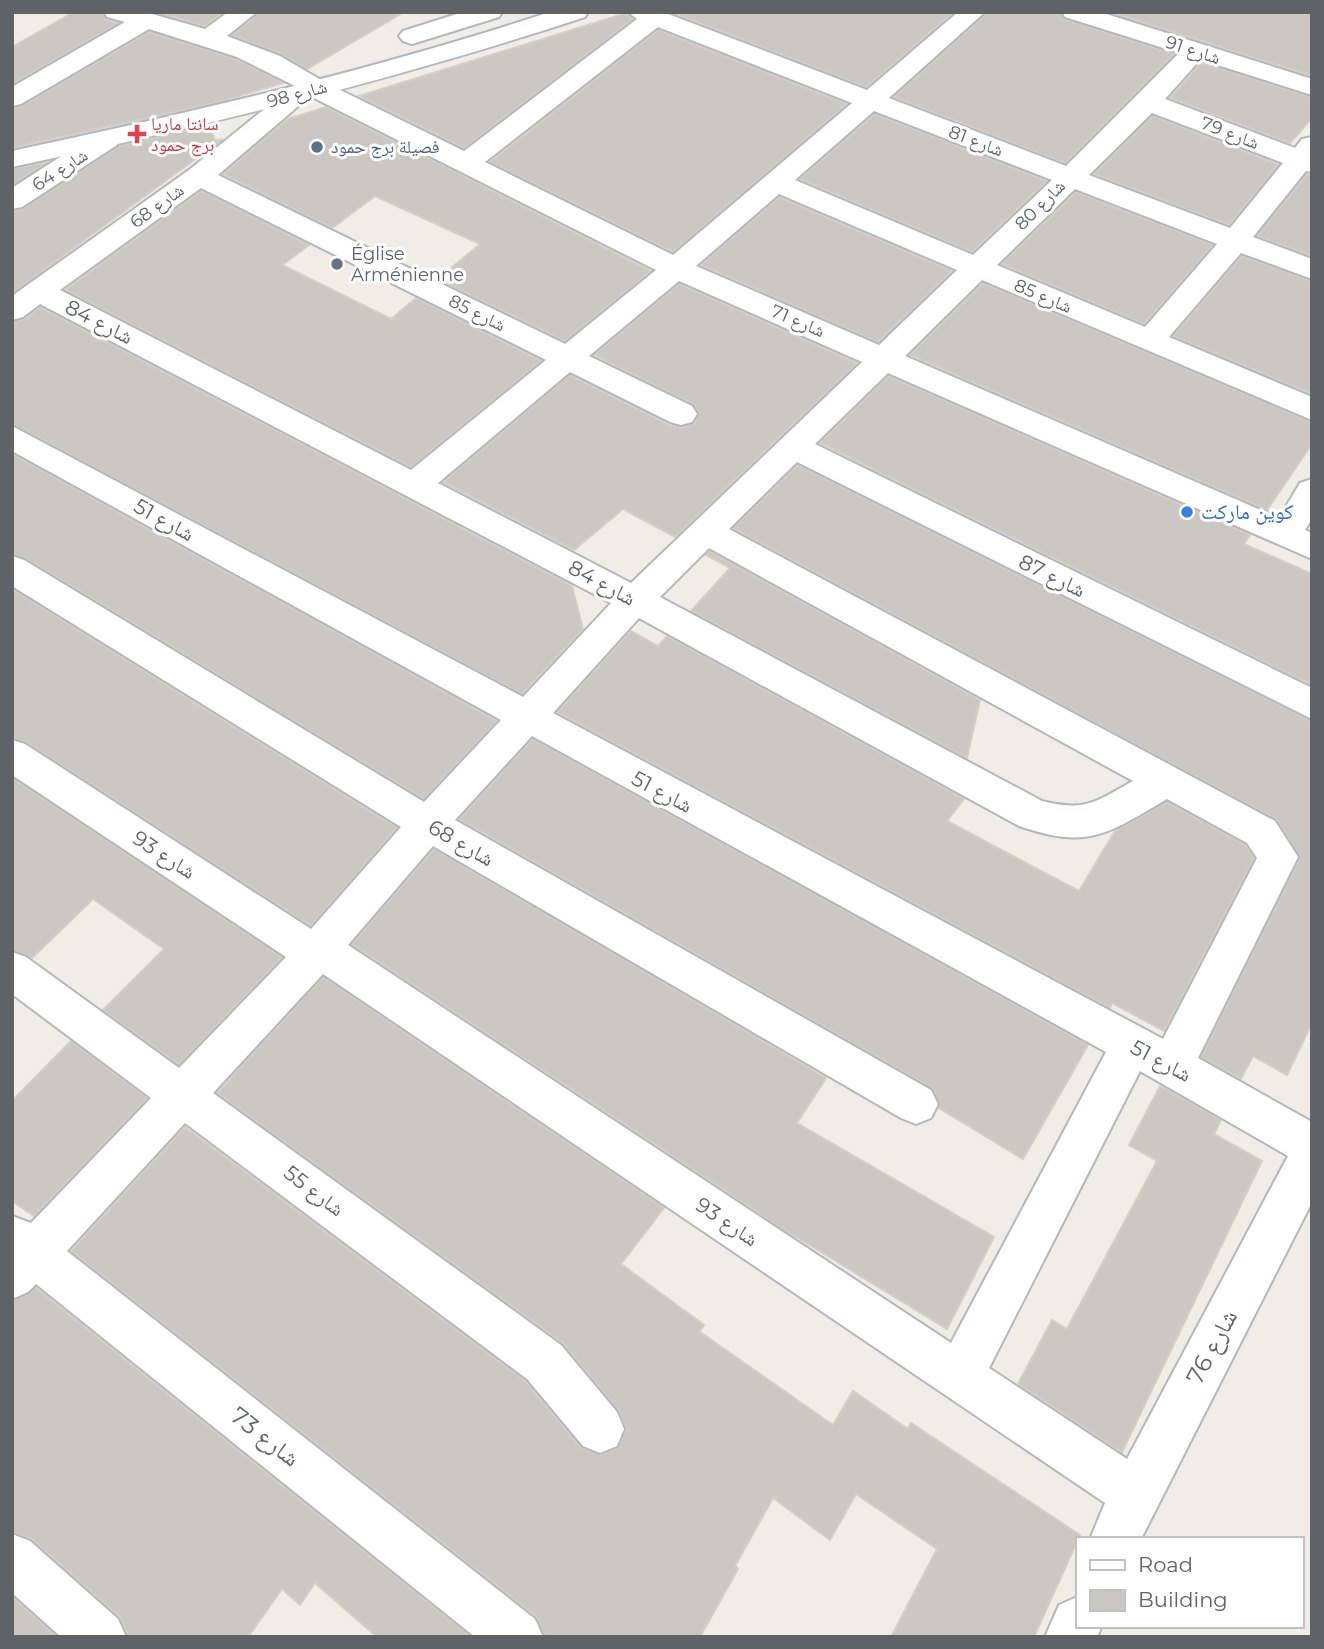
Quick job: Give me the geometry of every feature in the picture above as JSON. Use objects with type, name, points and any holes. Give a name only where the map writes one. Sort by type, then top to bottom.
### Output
[{"type":"street","name":"شارع 71","points":[[116,12],[208,38],[676,268],[1298,541]]},
{"type":"street","points":[[208,38],[245,12]]},
{"type":"street","points":[[446,26],[470,12]]},
{"type":"street","name":"شارع 98","points":[[12,138],[155,109],[303,86],[446,26],[490,12]]},
{"type":"street","name":"شارع 98","points":[[12,159],[107,139],[303,86],[500,38],[576,12]]},
{"type":"street","points":[[414,485],[676,268],[972,12]]},
{"type":"street","name":"شارع 91","points":[[1074,12],[1312,87]]},
{"type":"street","points":[[466,163],[647,15]]},
{"type":"street","name":"شارع 81","points":[[647,15],[1312,270]]},
{"type":"street","points":[[12,98],[145,20]]},
{"type":"street","name":"شارع 80","points":[[19,1256],[183,1094],[318,952],[428,824],[635,600],[1148,102],[1195,51]]},
{"type":"street","name":"شارع 68","points":[[26,301],[199,176],[303,86]]},
{"type":"street","name":"شارع 79","points":[[1148,102],[1308,156]]},
{"type":"street","name":"شارع 64","points":[[12,201],[107,139]]},
{"type":"street","points":[[1149,341],[1308,156]]},
{"type":"street","name":"شارع 85","points":[[199,176],[681,414]]},
{"type":"street","name":"شارع 85","points":[[775,182],[1312,409]]},
{"type":"street","name":"شارع 84","points":[[26,301],[414,485],[635,600],[1032,815],[1070,824],[1101,818],[1166,781]]},
{"type":"street","name":"شارع 51","points":[[12,437],[525,718],[1172,1066],[1312,1146]]},
{"type":"street","name":"شارع 87","points":[[791,446],[1312,705]]},
{"type":"street","points":[[1298,541],[1312,491]]},
{"type":"street","points":[[705,531],[1262,832],[1278,857],[1172,1066]]},
{"type":"street","name":"شارع 68","points":[[12,569],[428,824],[916,1104]]},
{"type":"street","name":"شارع 93","points":[[12,755],[318,952],[1135,1494]]},
{"type":"street","name":"شارع 55","points":[[12,970],[544,1362],[600,1429]]},
{"type":"street","points":[[958,1377],[1131,1046]]},
{"type":"street","name":"شارع 76","points":[[1116,1537],[1135,1494],[1312,1156]]},
{"type":"street","name":"شارع 73","points":[[19,1256],[517,1637]]},
{"type":"street","points":[[12,1559],[100,1637]]},
{"type":"building","points":[[74,12],[102,12],[106,20],[118,23],[12,84],[12,47]]},
{"type":"building","points":[[156,12],[223,12],[204,26]]},
{"type":"building","points":[[260,12],[404,12],[307,69],[281,54],[232,35]]},
{"type":"building","points":[[671,12],[954,12],[866,87]]},
{"type":"building","points":[[988,12],[1060,12],[1064,19],[1174,54],[1065,163],[894,97]]},
{"type":"building","points":[[1110,12],[1312,12],[1312,76]]},
{"type":"building","points":[[626,13],[633,19],[464,148],[359,96]]},
{"type":"building","points":[[658,30],[847,104],[673,252],[490,162]]},
{"type":"building","points":[[149,32],[236,59],[283,83],[215,103],[12,148],[12,108],[22,106]]},
{"type":"building","points":[[1201,63],[1312,97],[1312,118],[1290,143],[1170,98]]},
{"type":"building","points":[[326,107],[651,271],[565,341],[438,279],[480,244],[375,196],[332,228],[223,174],[288,119]]},
{"type":"building","points":[[875,114],[1047,181],[972,252],[800,179]]},
{"type":"building","points":[[1153,116],[1279,164],[1229,225],[1094,174]]},
{"type":"building","points":[[214,124],[209,127],[215,141],[223,139],[12,293],[12,212],[23,209],[119,146]]},
{"type":"building","points":[[47,162],[12,185],[12,169]]},
{"type":"building","points":[[1307,174],[1312,176],[1312,256],[1257,236]]},
{"type":"building","points":[[201,191],[309,245],[282,265],[391,319],[416,298],[541,361],[411,467],[65,290]]},
{"type":"building","points":[[1076,192],[1213,245],[1144,324],[1002,264]]},
{"type":"building","points":[[779,197],[952,271],[878,342],[701,265]]},
{"type":"building","points":[[1242,256],[1312,281],[1312,394],[1173,336]]},
{"type":"building","points":[[983,283],[1312,422],[1312,444],[1267,510],[910,355]]},
{"type":"building","points":[[679,284],[857,363],[675,537],[623,509],[574,550],[443,482],[570,375],[669,425],[682,428],[694,423],[699,413],[693,404],[594,355]]},
{"type":"building","points":[[40,307],[572,586],[583,629],[522,694],[12,424],[12,322],[25,319]]},
{"type":"building","points":[[889,376],[1250,535],[1244,544],[1312,574],[1312,685],[820,443]]},
{"type":"building","points":[[12,454],[497,721],[424,799],[25,558],[12,554]]},
{"type":"building","points":[[798,465],[1312,721],[1312,1023],[1287,1075],[1253,1056],[1241,1079],[1201,1057],[1300,858],[1277,820],[733,528]]},
{"type":"building","points":[[709,551],[980,700],[967,758],[691,611],[730,568],[706,555]]},
{"type":"building","points":[[12,589],[397,828],[311,926],[26,742],[12,738]]},
{"type":"building","points":[[631,631],[658,646],[667,636],[964,799],[947,821],[1079,891],[1115,831],[1167,802],[1245,845],[1254,858],[1164,1031],[1112,1003],[1110,1008],[557,712]]},
{"type":"building","points":[[533,739],[1088,1045],[1023,1159],[939,1108],[940,1103],[932,1088],[459,819]]},
{"type":"building","points":[[12,778],[282,957],[179,1065],[103,1010],[164,949],[93,899],[32,958],[12,950]]},
{"type":"building","points":[[434,849],[826,1078],[797,1123],[994,1237],[947,1329],[780,1227],[352,944]]},
{"type":"building","points":[[323,977],[664,1208],[621,1264],[704,1325],[700,1332],[833,1425],[853,1391],[908,1429],[911,1423],[1080,1535],[1076,1537],[1076,1544],[1034,1637],[891,1637],[937,1549],[856,1494],[830,1540],[773,1498],[700,1637],[545,1637],[537,1617],[71,1251],[185,1127],[525,1381],[581,1448],[601,1455],[619,1447],[626,1430],[619,1411],[563,1343],[217,1093]]},
{"type":"building","points":[[71,1041],[147,1098],[34,1216],[12,1201],[12,1101]]},
{"type":"building","points":[[1160,1086],[1221,1120],[1214,1134],[1262,1161],[1122,1452],[1018,1384],[1052,1320],[1067,1329],[1157,1161],[1129,1145]]},
{"type":"building","points":[[36,1288],[471,1637],[377,1637],[315,1583],[300,1605],[282,1589],[248,1637],[128,1637],[120,1617],[32,1539],[12,1532],[12,1301]]},
{"type":"building","points":[[12,1597],[57,1637],[12,1637]]},
{"type":"place","name":"سانتا ماريا برج حمود","points":[[137,134]]},
{"type":"place","name":"فصيلة برج حمود","points":[[317,147]]},
{"type":"place","name":"Église Arménienne","points":[[337,264]]},
{"type":"place","name":"كوين ماركت","points":[[1187,512]]}]
